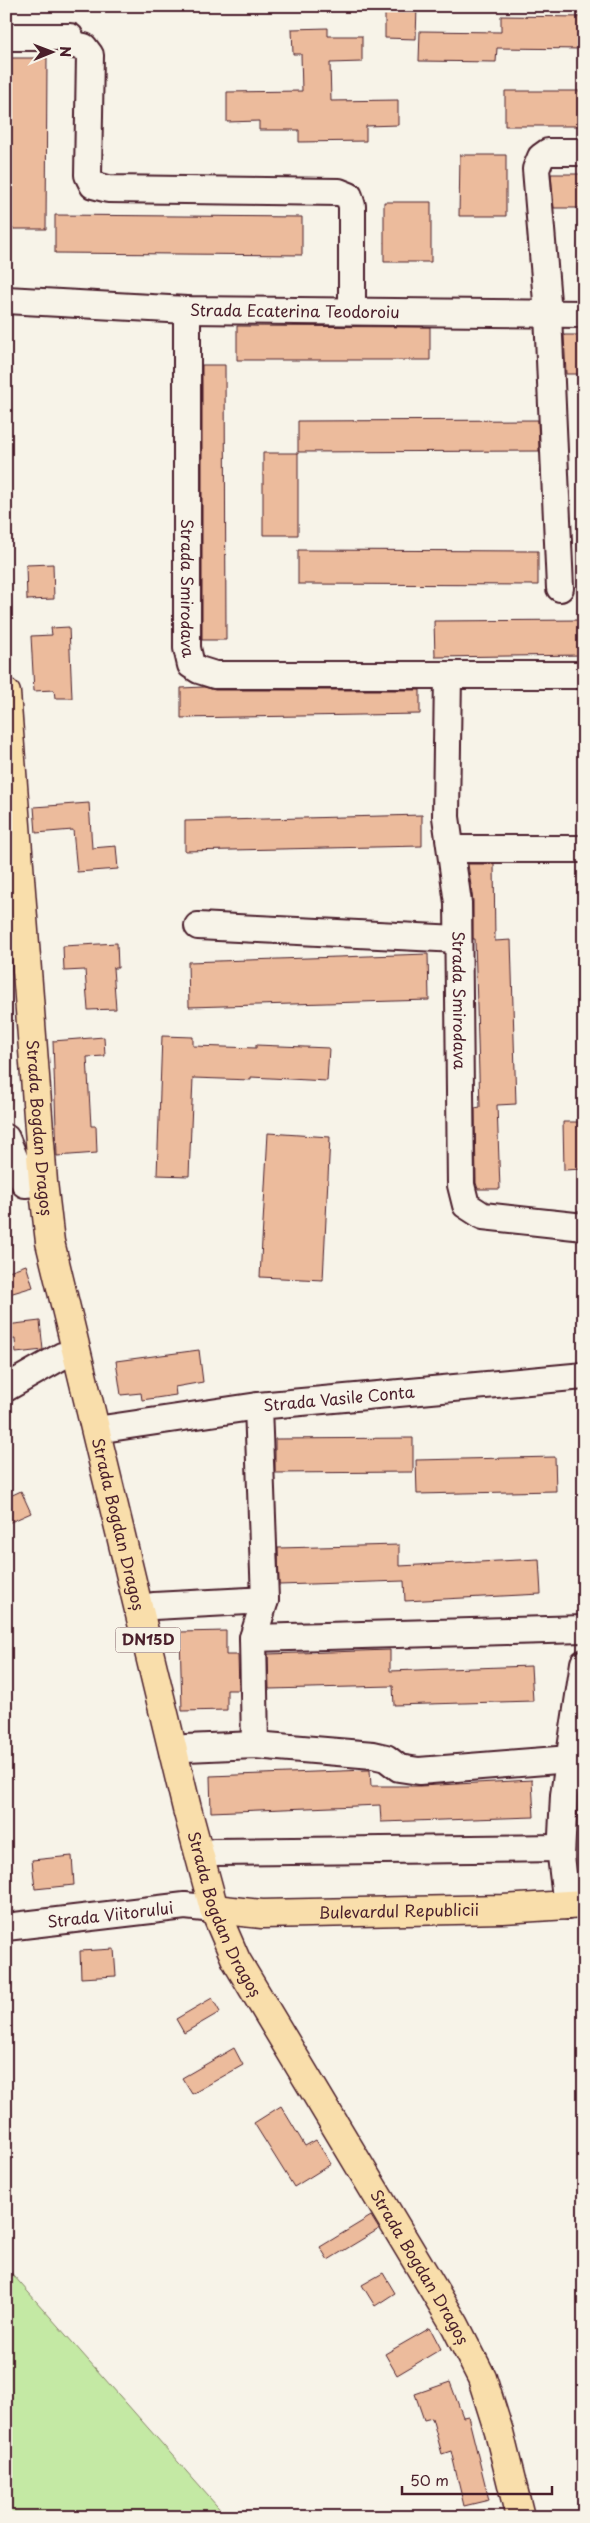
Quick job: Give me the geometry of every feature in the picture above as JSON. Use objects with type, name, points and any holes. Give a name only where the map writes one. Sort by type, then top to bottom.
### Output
[{"type":"main road","name":"Strada Bogdan Dragoș","points":[[6,693],[43,1182],[50,1242],[173,1752],[214,1910],[236,1960],[455,2325],[482,2378],[499,2432],[520,2517]]},
{"type":"main road","name":"Bulevardul Republicii","points":[[214,1910],[262,1914],[503,1909],[575,1905]]},
{"type":"street","points":[[6,37],[70,37],[74,45],[84,47],[90,55],[88,175],[94,185],[108,188],[339,192],[348,196],[352,206],[352,311]]},
{"type":"street","points":[[560,588],[548,314],[536,169],[540,157],[548,152],[584,152]]},
{"type":"street","name":"Strada Ecaterina Teodoroiu","points":[[6,300],[187,310],[584,314]]},
{"type":"street","name":"Strada Smirodava","points":[[187,310],[187,648],[192,665],[199,670],[215,674],[584,675]]},
{"type":"street","name":"Strada Smirodava","points":[[448,675],[446,817],[458,903],[462,1185],[466,1206],[483,1216],[584,1227]]},
{"type":"street","points":[[451,849],[584,850]]},
{"type":"street","points":[[198,926],[458,939]]},
{"type":"street","points":[[6,1138],[25,1184],[43,1182]]},
{"type":"street","points":[[6,1388],[62,1356],[77,1353]]},
{"type":"street","name":"Strada Vasile Conta","points":[[96,1430],[258,1406],[584,1376]]},
{"type":"street","points":[[255,1745],[253,1638],[265,1600],[258,1406]]},
{"type":"street","points":[[140,1609],[154,1606],[265,1600]]},
{"type":"street","points":[[253,1638],[584,1629]]},
{"type":"street","points":[[575,1905],[561,1848],[564,1795],[576,1742],[584,1662]]},
{"type":"street","points":[[173,1752],[186,1748],[255,1745],[373,1754],[386,1758],[399,1768],[418,1771],[576,1742]]},
{"type":"street","points":[[200,1855],[214,1852],[561,1848]]},
{"type":"street","name":"Strada Viitorului","points":[[6,1927],[185,1906],[214,1910]]},
{"type":"green space","points":[[6,2267],[224,2514],[225,2517],[6,2517]]},
{"type":"building","points":[[385,6],[417,6],[416,39],[385,38]]},
{"type":"building","points":[[501,16],[584,17],[584,49],[497,48],[496,62],[419,61],[420,31],[501,32]]},
{"type":"building","points":[[328,28],[328,36],[362,36],[362,62],[330,63],[331,101],[398,100],[398,125],[366,126],[366,141],[299,142],[299,130],[259,130],[259,121],[227,122],[227,92],[302,91],[301,54],[293,54],[292,29]]},
{"type":"building","points":[[11,58],[47,58],[46,229],[10,229]]},
{"type":"building","points":[[505,91],[584,91],[584,126],[505,126]]},
{"type":"building","points":[[460,155],[506,155],[506,216],[459,216]]},
{"type":"building","points":[[551,174],[584,174],[584,208],[554,208]]},
{"type":"building","points":[[384,202],[431,202],[431,262],[384,262]]},
{"type":"building","points":[[55,215],[302,217],[302,255],[55,253]]},
{"type":"building","points":[[237,326],[430,327],[430,360],[237,360]]},
{"type":"building","points":[[564,335],[584,335],[584,374],[566,374]]},
{"type":"building","points":[[202,365],[225,365],[226,640],[202,640]]},
{"type":"building","points":[[538,420],[539,451],[298,452],[298,421]]},
{"type":"building","points":[[263,453],[298,453],[298,535],[263,535]]},
{"type":"building","points":[[298,550],[538,551],[538,585],[298,584]]},
{"type":"building","points":[[53,564],[54,599],[27,600],[26,565]]},
{"type":"building","points":[[584,620],[584,655],[435,657],[434,621]]},
{"type":"building","points":[[69,627],[72,698],[55,698],[54,690],[34,691],[31,636],[52,635],[51,628]]},
{"type":"building","points":[[204,687],[215,690],[420,690],[420,714],[181,718],[181,688]]},
{"type":"building","points":[[89,803],[92,848],[116,846],[118,869],[77,872],[73,830],[36,833],[34,807]]},
{"type":"building","points":[[422,815],[422,846],[185,851],[185,821]]},
{"type":"building","points":[[468,864],[494,864],[495,941],[511,940],[516,1104],[497,1105],[500,1189],[478,1189],[476,1183],[475,1108],[480,1107],[475,939],[473,939],[473,901]]},
{"type":"building","points":[[117,943],[118,968],[113,968],[116,1009],[88,1010],[85,970],[64,971],[63,946]]},
{"type":"building","points":[[428,954],[429,1000],[189,1007],[188,962]]},
{"type":"building","points":[[162,1036],[193,1037],[193,1046],[256,1048],[256,1045],[329,1048],[327,1081],[251,1077],[251,1080],[193,1078],[189,1176],[157,1175]]},
{"type":"building","points":[[104,1037],[105,1056],[87,1057],[91,1126],[96,1126],[97,1153],[57,1156],[53,1041]]},
{"type":"building","points":[[563,1122],[584,1122],[584,1169],[564,1170]]},
{"type":"building","points":[[268,1133],[330,1137],[323,1280],[260,1277]]},
{"type":"building","points":[[26,1265],[33,1287],[6,1295],[6,1272]]},
{"type":"building","points":[[40,1321],[43,1350],[16,1353],[15,1339],[6,1340],[6,1325]]},
{"type":"building","points":[[199,1350],[203,1382],[175,1387],[176,1395],[142,1400],[141,1393],[121,1395],[116,1361]]},
{"type":"building","points":[[413,1438],[413,1472],[275,1473],[275,1439]]},
{"type":"building","points":[[555,1457],[556,1491],[417,1494],[416,1460]]},
{"type":"building","points":[[21,1491],[31,1513],[6,1524],[6,1498]]},
{"type":"building","points":[[399,1545],[399,1566],[539,1559],[541,1594],[405,1601],[404,1581],[279,1585],[278,1548]]},
{"type":"building","points":[[226,1631],[226,1655],[238,1655],[239,1690],[227,1690],[227,1710],[182,1711],[180,1632]]},
{"type":"building","points":[[390,1650],[390,1671],[531,1666],[533,1701],[394,1705],[393,1686],[269,1689],[268,1654]]},
{"type":"building","points":[[370,1770],[371,1786],[420,1786],[532,1780],[534,1817],[381,1822],[380,1805],[211,1812],[210,1776]]},
{"type":"building","points":[[72,1856],[74,1885],[35,1889],[32,1860]]},
{"type":"building","points":[[114,1949],[116,1976],[81,1978],[80,1951]]},
{"type":"building","points":[[212,1998],[220,2012],[184,2033],[176,2019]]},
{"type":"building","points":[[234,2048],[243,2065],[192,2094],[182,2078]]},
{"type":"building","points":[[281,2106],[305,2146],[316,2140],[331,2164],[294,2187],[254,2123]]},
{"type":"building","points":[[371,2216],[379,2229],[328,2260],[320,2247]]},
{"type":"building","points":[[383,2273],[395,2293],[375,2306],[362,2285]]},
{"type":"building","points":[[430,2328],[441,2349],[397,2375],[385,2354]]},
{"type":"building","points":[[450,2382],[463,2417],[468,2416],[489,2500],[464,2506],[451,2451],[442,2454],[432,2418],[424,2420],[415,2394]]}]
